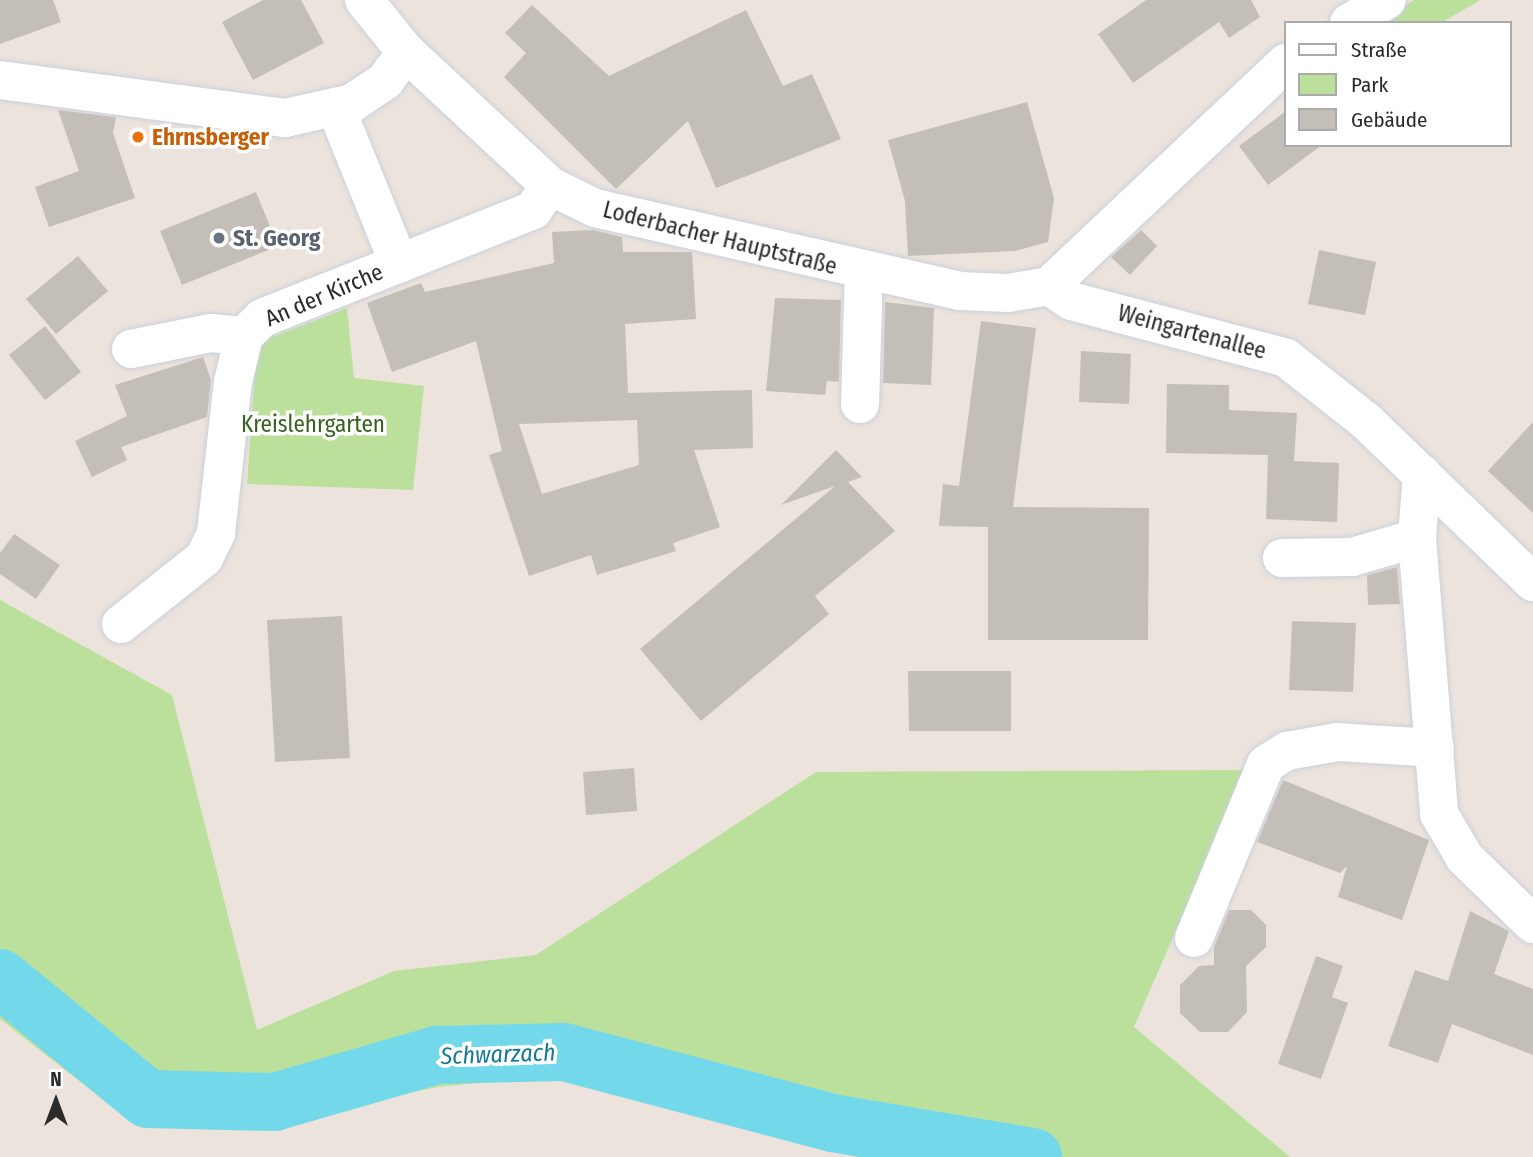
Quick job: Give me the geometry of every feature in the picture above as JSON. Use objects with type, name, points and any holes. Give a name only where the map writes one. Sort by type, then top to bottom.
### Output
[{"type":"street","name":"Loderbacher Hauptstraße","points":[[364,0],[406,52],[550,186],[641,222],[864,273],[959,291],[1008,293],[1049,286]]},
{"type":"street","points":[[1352,21],[1387,0]]},
{"type":"street","points":[[0,80],[272,117],[337,111],[385,81],[406,52]]},
{"type":"street","points":[[1049,286],[1284,65]]},
{"type":"street","points":[[337,111],[399,264]]},
{"type":"street","name":"An der Kirche","points":[[121,624],[204,558],[216,533],[244,336],[262,318],[533,210],[550,186]]},
{"type":"street","name":"Loderbacher Hauptstraße","points":[[860,404],[864,273]]},
{"type":"street","name":"Weingartenallee","points":[[1049,286],[1071,301],[1286,358],[1422,474],[1533,582]]},
{"type":"street","points":[[131,349],[211,333],[244,336]]},
{"type":"street","points":[[1422,474],[1417,538],[1439,814],[1465,858],[1533,924]]},
{"type":"street","points":[[1282,558],[1352,557],[1417,538]]},
{"type":"street","points":[[1194,938],[1266,764],[1287,751],[1337,742],[1435,748]]},
{"type":"green space","points":[[1414,0],[1480,0],[1444,21],[1380,21]]},
{"type":"green space","name":"Kreislehrgarten","points":[[347,308],[354,378],[424,386],[413,490],[247,484],[257,343]]},
{"type":"green space","points":[[0,600],[172,695],[257,1030],[394,971],[536,955],[816,772],[1246,770],[1134,1027],[1290,1157],[894,1157],[544,1076],[438,1087],[263,1122],[128,1119],[0,1019]]},
{"type":"building","points":[[0,0],[53,0],[61,22],[0,44]]},
{"type":"building","points":[[263,0],[301,0],[324,43],[253,80],[222,22]]},
{"type":"building","points":[[1146,0],[1251,0],[1260,17],[1229,38],[1219,22],[1133,83],[1098,34]]},
{"type":"building","points":[[532,5],[609,76],[746,10],[783,86],[812,74],[841,139],[716,188],[688,121],[616,189],[504,77],[526,53],[505,33]]},
{"type":"building","points":[[1027,102],[1054,198],[1048,242],[1015,251],[908,256],[905,201],[888,140]]},
{"type":"building","points":[[58,110],[116,117],[113,133],[135,198],[49,227],[35,187],[79,171]]},
{"type":"building","points":[[1284,112],[1284,147],[1319,147],[1268,185],[1239,146]]},
{"type":"building","name":"St. Georg","points":[[256,192],[278,246],[182,285],[160,231]]},
{"type":"building","points":[[593,230],[622,237],[623,252],[692,252],[696,319],[625,324],[628,393],[752,390],[753,448],[694,450],[720,527],[673,543],[676,551],[597,575],[591,555],[529,576],[489,455],[502,451],[476,341],[392,372],[367,303],[421,283],[425,292],[554,263],[552,232]],"holes":[[[637,420],[639,465],[542,494],[519,424]]]},
{"type":"building","points":[[1141,230],[1157,246],[1130,275],[1111,257]]},
{"type":"building","points":[[1319,250],[1376,262],[1365,315],[1308,304]]},
{"type":"building","points":[[78,256],[108,291],[56,334],[26,299]]},
{"type":"building","points":[[775,298],[841,300],[839,382],[827,381],[825,395],[766,391]]},
{"type":"building","points":[[885,302],[934,308],[931,385],[883,383]]},
{"type":"building","points":[[981,321],[1036,328],[1013,507],[1149,508],[1148,640],[988,640],[988,527],[939,526],[943,484],[959,486]]},
{"type":"building","points":[[45,326],[81,372],[45,400],[9,355]]},
{"type":"building","points":[[1081,351],[1131,354],[1129,404],[1079,402]]},
{"type":"building","points":[[203,357],[211,380],[207,417],[121,447],[127,460],[92,477],[75,441],[127,416],[115,385]]},
{"type":"building","points":[[1167,384],[1229,385],[1229,410],[1297,413],[1294,461],[1339,463],[1337,522],[1266,519],[1268,455],[1166,453]]},
{"type":"building","points":[[1533,422],[1533,513],[1488,471]]},
{"type":"building","points":[[836,450],[862,477],[848,482],[895,531],[815,596],[829,614],[701,721],[640,649],[835,486],[781,505]]},
{"type":"building","points":[[14,534],[60,565],[36,599],[0,574],[0,553]]},
{"type":"building","points":[[1397,567],[1400,604],[1368,605],[1367,575]]},
{"type":"building","points":[[342,616],[350,758],[275,762],[267,620]]},
{"type":"building","points":[[1292,621],[1356,623],[1353,692],[1289,690]]},
{"type":"building","points":[[908,671],[1011,671],[1011,731],[909,731]]},
{"type":"building","points":[[634,768],[637,811],[586,815],[583,772]]},
{"type":"building","points":[[1283,780],[1429,840],[1402,920],[1338,897],[1347,866],[1340,873],[1257,842]]},
{"type":"building","points":[[1229,910],[1251,910],[1266,925],[1266,947],[1246,966],[1247,1012],[1228,1032],[1200,1032],[1180,1013],[1180,985],[1199,966],[1214,965],[1214,947]]},
{"type":"building","points":[[1470,911],[1509,931],[1494,974],[1533,989],[1533,1055],[1452,1024],[1438,1063],[1388,1046],[1415,970],[1448,981]]},
{"type":"building","points":[[1316,956],[1343,966],[1332,997],[1348,1003],[1321,1079],[1278,1064]]},
{"type":"waterway","name":"Schwarzach","points":[[0,978],[148,1099],[274,1102],[437,1055],[564,1052],[832,1123],[1033,1157]]},
{"type":"place","name":"Ehrnsberger","points":[[138,137]]},
{"type":"place","name":"St. Georg","points":[[219,238]]}]
